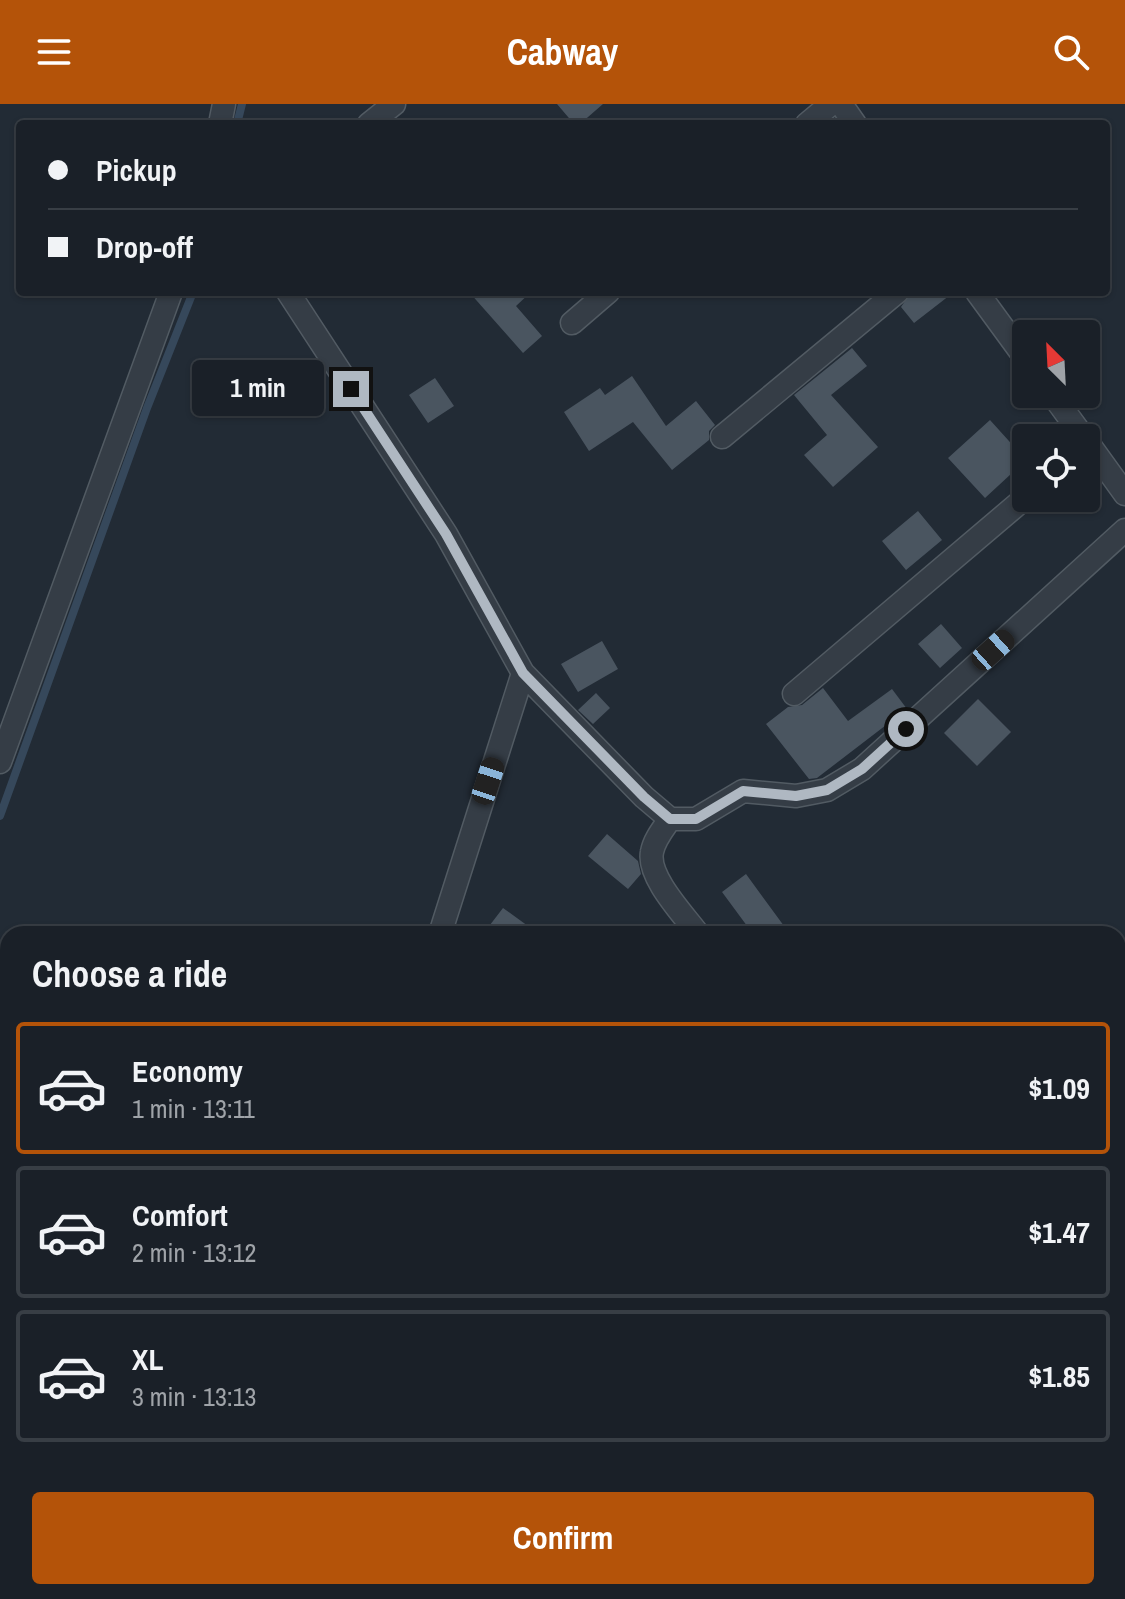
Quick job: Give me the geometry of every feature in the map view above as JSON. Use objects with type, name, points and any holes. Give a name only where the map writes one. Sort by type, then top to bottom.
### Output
[{"type":"street","points":[[374,120],[394,104]]},
{"type":"street","points":[[812,120],[831,104]]},
{"type":"street","points":[[0,762],[170,296]]},
{"type":"street","points":[[291,296],[446,534],[523,673],[634,787],[670,819],[696,819],[743,791],[796,796],[827,790],[842,782],[862,769],[1125,530]]},
{"type":"street","points":[[572,323],[603,296]]},
{"type":"street","points":[[722,437],[892,296]]},
{"type":"street","points":[[980,296],[1012,340]]},
{"type":"street","points":[[1100,461],[1125,494]]},
{"type":"street","points":[[794,694],[1012,509]]},
{"type":"street","points":[[443,926],[523,673]]},
{"type":"street","points":[[670,819],[656,839],[651,862],[660,883],[692,926]]},
{"type":"building","points":[[557,104],[603,104],[585,120],[571,120]]},
{"type":"building","points":[[473,296],[527,296],[516,306],[542,336],[523,353]]},
{"type":"building","points":[[908,296],[949,296],[914,323],[901,307]]},
{"type":"building","points":[[852,348],[867,366],[831,395],[878,447],[833,487],[804,455],[827,435],[794,395]]},
{"type":"building","points":[[632,376],[666,426],[696,401],[715,425],[709,431],[709,440],[672,470],[633,422],[589,451],[564,412],[600,388],[605,395]]},
{"type":"building","points":[[435,378],[454,406],[428,423],[409,395]]},
{"type":"building","points":[[990,420],[1012,444],[1012,473],[985,498],[948,458]]},
{"type":"building","points":[[918,511],[942,540],[906,570],[882,541]]},
{"type":"building","points":[[941,624],[962,648],[940,668],[918,644]]},
{"type":"building","points":[[602,641],[618,669],[578,692],[561,664]]},
{"type":"building","points":[[823,688],[848,721],[892,689],[907,709],[817,778],[809,779],[766,724],[788,707],[802,705]]},
{"type":"building","points":[[596,693],[610,708],[593,724],[578,710]]},
{"type":"building","points":[[978,699],[1011,732],[977,766],[944,733]]},
{"type":"building","points":[[607,834],[638,861],[641,874],[628,889],[588,856]]},
{"type":"building","points":[[746,874],[784,926],[747,926],[722,892]]},
{"type":"building","points":[[503,908],[528,926],[489,926]]},
{"type":"waterway","points":[[238,120],[242,104]]},
{"type":"waterway","points":[[0,816],[147,408],[191,296]]},
{"type":"route","points":[[351,389],[446,534],[523,673],[644,797],[670,819],[696,819],[743,791],[796,796],[827,790],[862,769],[906,729]]}]
